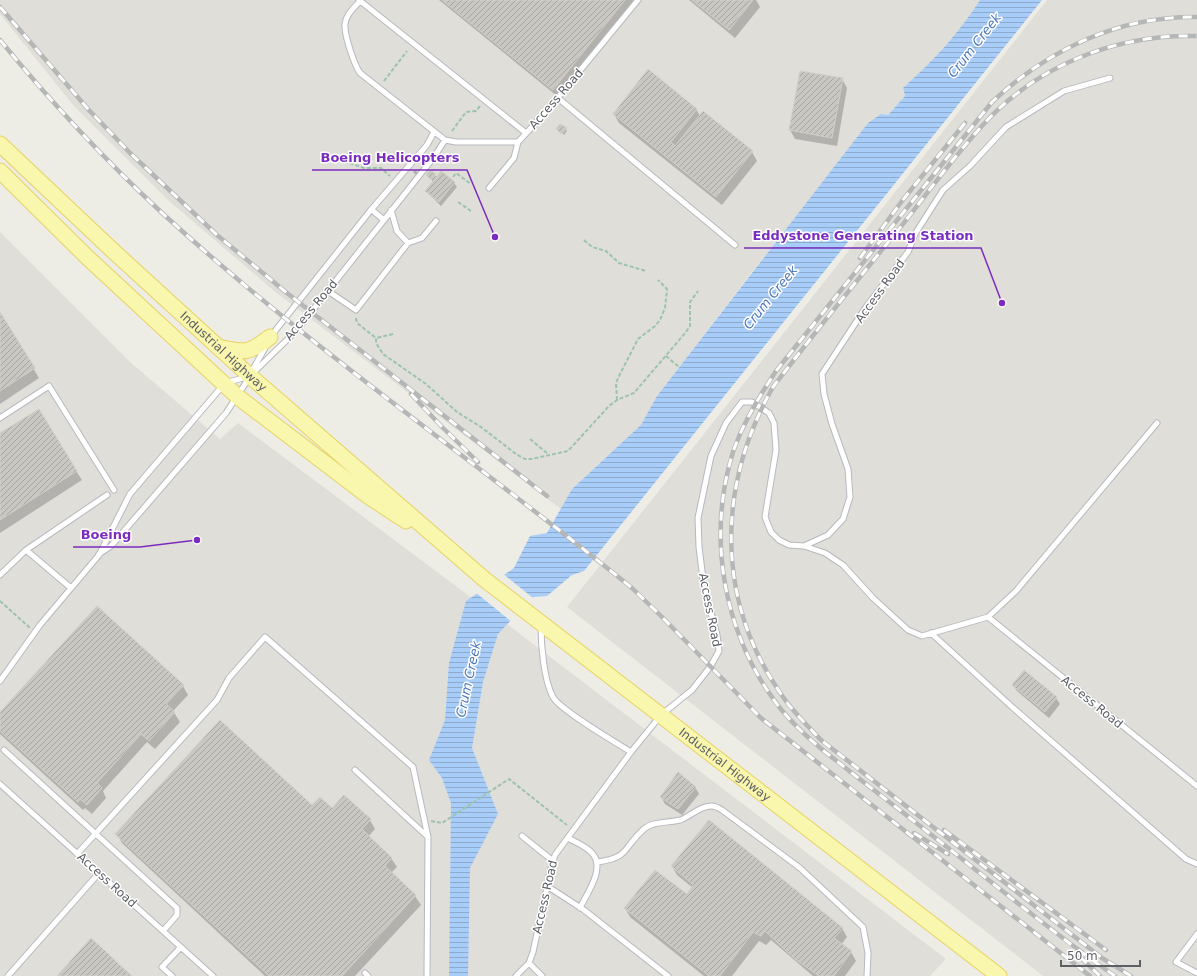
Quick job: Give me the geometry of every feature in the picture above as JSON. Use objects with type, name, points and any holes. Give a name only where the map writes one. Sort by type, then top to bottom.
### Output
[{"type":"main road","name":"Industrial Highway","points":[[0,144],[217,347],[484,579],[523,611],[661,715],[999,976]]},
{"type":"main road","name":"Industrial Highway","points":[[2,177],[225,383],[238,397],[368,496],[453,552]]},
{"type":"main road","points":[[217,347],[240,352],[255,349],[270,337]]},
{"type":"lane","points":[[489,188],[514,158],[518,142],[456,142],[445,140],[434,132],[360,73],[356,68],[346,31],[345,24],[348,15],[360,0],[526,133]]},
{"type":"lane","name":"Access Road","points":[[518,142],[558,98],[638,0]]},
{"type":"lane","name":"Access Road","points":[[804,546],[828,535],[837,527],[843,519],[850,497],[848,469],[832,424],[824,394],[822,374],[866,308],[908,252],[915,234],[943,190],[970,166],[1006,127],[1064,91],[1110,78]]},
{"type":"lane","points":[[558,98],[735,245]]},
{"type":"lane","name":"Access Road","points":[[250,376],[270,337],[372,210],[427,145],[434,132]]},
{"type":"lane","name":"Access Road","points":[[250,376],[296,331],[434,157],[445,140]]},
{"type":"lane","points":[[372,210],[384,220]]},
{"type":"lane","points":[[391,210],[398,231],[408,243]]},
{"type":"lane","points":[[328,291],[356,310],[408,243],[422,238],[436,221]]},
{"type":"lane","points":[[0,681],[34,632],[98,555],[130,494],[225,383],[250,376]]},
{"type":"lane","points":[[98,555],[111,546],[238,397],[250,376]]},
{"type":"lane","points":[[0,418],[50,386],[114,490]]},
{"type":"lane","name":"Access Road","points":[[529,963],[553,861],[631,752],[661,715],[692,690],[710,667],[719,651],[717,635],[704,587],[699,547],[698,518],[711,456],[726,423],[742,402],[752,402],[769,413],[774,423],[776,450],[764,517],[771,532],[779,540],[789,545],[804,546],[825,553],[843,565],[873,598],[908,630],[922,636],[988,617],[1016,591],[1157,423]]},
{"type":"lane","points":[[0,575],[26,550],[107,495]]},
{"type":"lane","points":[[26,550],[71,588]]},
{"type":"lane","name":"Access Road","points":[[988,617],[1197,786]]},
{"type":"lane","points":[[541,624],[540,646],[553,697],[562,707],[631,752]]},
{"type":"lane","points":[[931,633],[1011,706],[1186,859],[1197,864]]},
{"type":"lane","points":[[77,854],[217,700],[229,678],[265,637],[413,767],[428,837],[427,976]]},
{"type":"lane","points":[[4,750],[177,908],[177,915],[163,931]]},
{"type":"lane","points":[[355,770],[428,837]]},
{"type":"lane","name":"Access Road","points":[[0,784],[213,976]]},
{"type":"lane","points":[[598,862],[615,859],[621,855],[644,829],[655,824],[684,818],[702,808],[712,806],[722,810],[800,868],[863,927],[868,953],[867,976]]},
{"type":"lane","points":[[522,836],[553,861]]},
{"type":"lane","points":[[568,838],[592,852],[598,862],[594,881],[580,908]]},
{"type":"lane","points":[[8,976],[99,873]]},
{"type":"lane","points":[[547,886],[580,908],[668,976]]},
{"type":"lane","points":[[1197,934],[1176,962],[1197,973]]},
{"type":"lane","points":[[172,976],[162,967],[181,947]]},
{"type":"lane","points":[[516,976],[529,963],[542,976]]},
{"type":"path","points":[[384,81],[407,51]]},
{"type":"path","points":[[452,131],[466,112],[476,111],[480,106]]},
{"type":"path","points":[[344,161],[364,168],[381,168],[390,177]]},
{"type":"path","points":[[453,177],[456,173],[471,184]]},
{"type":"path","points":[[458,202],[472,211]]},
{"type":"path","points":[[584,240],[592,247],[606,251],[619,263],[646,271]]},
{"type":"path","points":[[617,400],[616,383],[635,344],[655,326],[665,308],[667,289],[658,280]]},
{"type":"path","points":[[356,310],[356,323],[376,338],[376,343],[383,354],[426,384],[457,412],[481,427],[516,454],[525,459],[531,459],[568,451],[609,406],[617,400],[634,393],[690,326],[690,302],[698,291]]},
{"type":"path","points":[[376,338],[393,334]]},
{"type":"path","points":[[666,356],[679,366]]},
{"type":"path","points":[[530,439],[549,454]]},
{"type":"path","points":[[0,601],[34,632]]},
{"type":"path","points":[[425,820],[442,823],[509,779],[567,825]]},
{"type":"shaded area","points":[[0,0],[980,0],[967,21],[926,67],[903,88],[905,96],[888,115],[881,114],[752,272],[657,396],[642,425],[572,489],[561,509],[274,291],[169,201],[73,105],[0,14]]},
{"type":"shaded area","points":[[1047,0],[1197,0],[1197,976],[1043,976],[567,607]]},
{"type":"shaded area","points":[[0,232],[129,361],[220,439],[238,423],[528,640],[946,959],[930,976],[0,976]]},
{"type":"water","name":"Crum Creek","points":[[980,0],[1042,0],[584,571],[572,575],[547,596],[533,597],[498,634],[483,682],[472,748],[498,814],[470,868],[468,976],[449,976],[451,803],[442,778],[429,760],[445,720],[449,663],[466,601],[514,568],[530,536],[547,533],[572,489],[641,425],[657,396],[868,123],[881,114],[888,115],[905,96],[903,88],[944,47]]},
{"type":"pier","points":[[502,573],[533,598],[512,622],[475,592]]},
{"type":"building","points":[[442,0],[625,0],[553,90]]},
{"type":"building","points":[[692,0],[753,0],[729,30]]},
{"type":"building","points":[[648,69],[697,109],[671,142],[675,146],[703,111],[753,151],[716,197],[613,114]]},
{"type":"building","points":[[800,71],[843,78],[832,138],[789,130]]},
{"type":"building","points":[[560,124],[567,128],[562,134],[556,129]]},
{"type":"building","points":[[430,170],[436,174],[431,180],[426,175]]},
{"type":"building","points":[[441,171],[455,182],[439,202],[425,191]]},
{"type":"building","points":[[0,312],[35,368],[0,391]]},
{"type":"building","points":[[39,409],[77,471],[0,520],[0,433]]},
{"type":"building","points":[[97,606],[184,685],[166,704],[175,712],[149,741],[141,734],[97,783],[102,788],[87,805],[80,799],[78,802],[0,731],[0,712]]},
{"type":"building","points":[[1024,670],[1057,697],[1045,712],[1012,685]]},
{"type":"building","points":[[220,720],[312,805],[320,797],[332,808],[344,795],[371,819],[362,829],[392,858],[385,866],[416,895],[342,976],[269,976],[115,834]]},
{"type":"building","points":[[678,772],[696,787],[678,809],[660,797]]},
{"type":"building","points":[[709,820],[843,928],[834,938],[852,951],[834,976],[819,976],[795,959],[765,931],[761,936],[753,932],[720,976],[709,976],[624,908],[655,870],[687,894],[693,885],[671,866]]},
{"type":"building","points":[[91,938],[132,976],[57,976]]},
{"type":"railway","points":[[0,7],[88,109],[130,153],[217,235],[287,293],[547,496]]},
{"type":"railway","points":[[1115,976],[1044,924],[830,756],[793,723],[780,708],[761,680],[745,650],[733,618],[725,586],[721,552],[721,519],[725,485],[733,452],[752,410],[776,371],[992,102],[1037,66],[1087,39],[1113,29],[1140,22],[1168,18],[1197,17]]},
{"type":"railway","points":[[1131,976],[1102,958],[821,740],[795,712],[785,700],[759,658],[744,620],[735,581],[731,542],[734,503],[741,463],[755,425],[773,387],[821,325],[981,127],[1003,105],[1027,86],[1052,70],[1079,58],[1108,48],[1137,41],[1167,37],[1197,36]]},
{"type":"railway","points":[[0,40],[38,85],[98,150],[161,212],[217,262],[334,357],[632,588],[761,718],[1090,976]]},
{"type":"railway","points":[[860,258],[902,201],[965,123]]},
{"type":"railway","points":[[411,394],[478,462]]},
{"type":"railway","points":[[944,830],[1106,950]]},
{"type":"railway","points":[[914,833],[948,854]]},
{"type":"railway","points":[[1080,957],[1100,976]]},
{"type":"place","name":"Boeing Helicopters","points":[[495,237]]},
{"type":"place","name":"Eddystone Generating Station","points":[[1002,303]]},
{"type":"place","name":"Boeing","points":[[197,540]]}]
